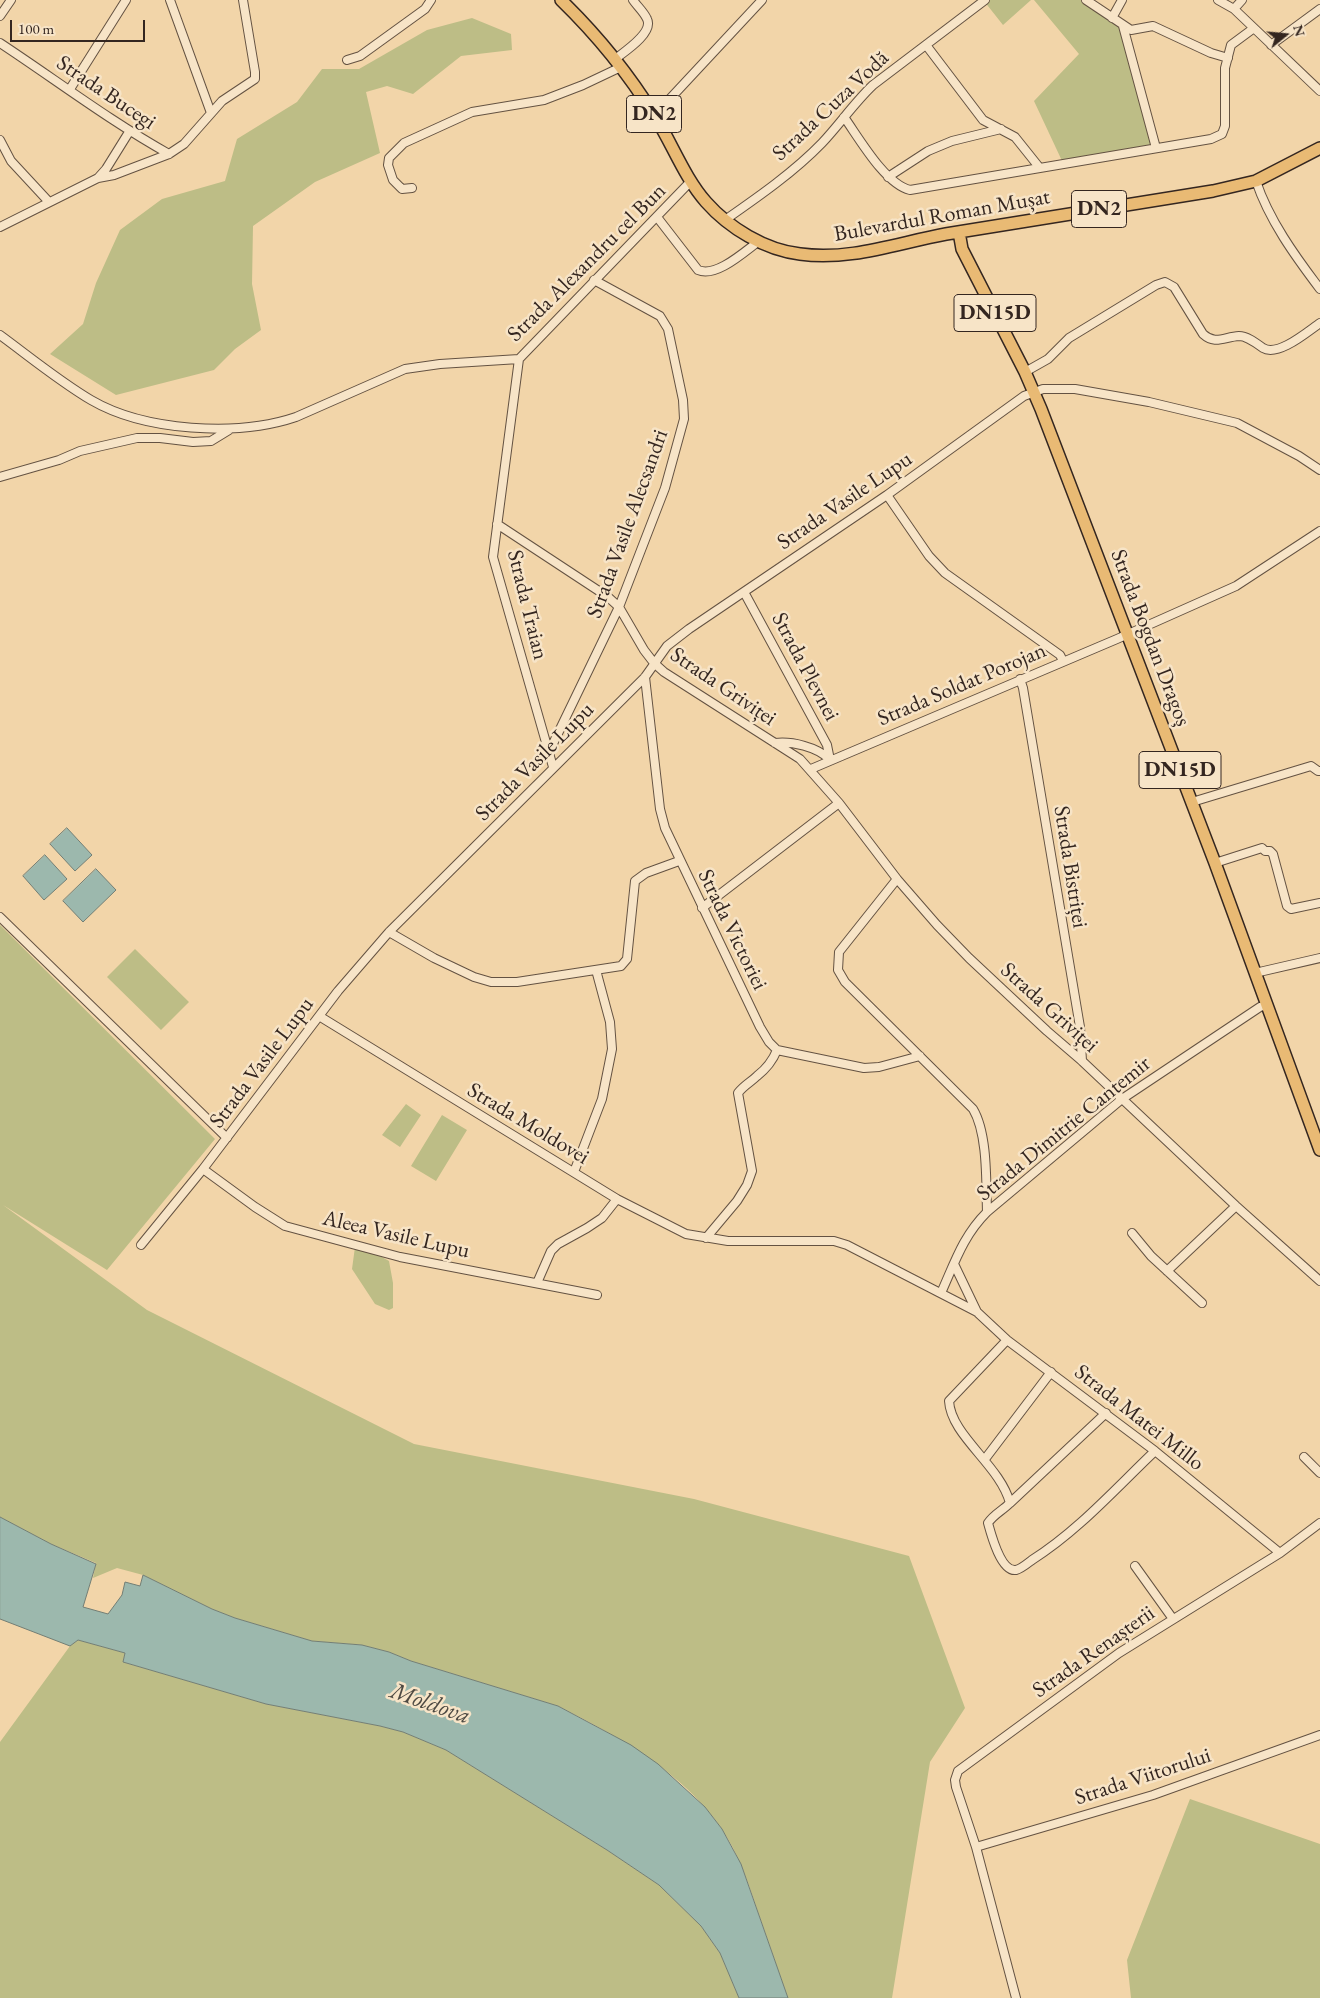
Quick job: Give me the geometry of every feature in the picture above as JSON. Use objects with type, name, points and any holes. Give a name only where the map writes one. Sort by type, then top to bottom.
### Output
[{"type":"main road","name":"Bulevardul Roman Mușat","points":[[560,0],[618,63],[654,115],[692,181],[706,201],[725,220],[759,241],[778,250],[822,256],[860,253],[958,232],[1212,191],[1256,181],[1320,148]]},
{"type":"main road","name":"Strada Bogdan Dragoș","points":[[958,232],[962,249],[1026,372],[1034,392],[1192,802],[1320,1150]]},
{"type":"street","points":[[0,16],[10,0]]},
{"type":"street","points":[[70,89],[126,0]]},
{"type":"street","points":[[170,0],[212,113]]},
{"type":"street","points":[[0,227],[98,178],[114,175],[169,154],[184,144],[222,102],[255,79],[256,72],[243,0]]},
{"type":"street","points":[[348,60],[360,56],[424,9],[431,0]]},
{"type":"street","points":[[412,188],[402,189],[393,180],[388,165],[389,158],[404,142],[472,112],[544,100],[583,85],[618,63],[647,29],[649,22],[647,17],[633,0]]},
{"type":"street","points":[[666,103],[762,0]]},
{"type":"street","name":"Strada Cuza Vodă","points":[[725,220],[802,161],[821,144],[873,85],[985,0]]},
{"type":"street","points":[[1086,0],[1123,26],[1132,30],[1153,26],[1228,58]]},
{"type":"street","points":[[1112,18],[1122,0]]},
{"type":"street","points":[[1218,0],[1234,9],[1320,91]]},
{"type":"street","points":[[1234,9],[1242,0]]},
{"type":"street","points":[[1271,45],[1320,9]]},
{"type":"street","points":[[1123,26],[1156,148]]},
{"type":"street","points":[[844,117],[888,177],[900,188],[910,190],[1211,138],[1222,134],[1225,126],[1226,68],[1231,46],[1254,28]]},
{"type":"street","name":"Strada Bucegi","points":[[0,43],[70,89],[129,132],[169,154]]},
{"type":"street","points":[[926,45],[983,120],[1015,137],[1039,167]]},
{"type":"street","points":[[888,177],[928,151],[952,141],[1001,129]]},
{"type":"street","points":[[98,178],[106,169],[129,132]]},
{"type":"street","points":[[0,140],[11,161],[49,202]]},
{"type":"street","name":"Strada Alexandru cel Bun","points":[[0,335],[104,407],[156,422],[185,427],[230,429],[260,427],[296,417],[404,369],[440,364],[519,358],[692,181]]},
{"type":"street","points":[[1256,181],[1261,196],[1281,232],[1320,290]]},
{"type":"street","points":[[657,217],[698,270],[704,273],[712,272],[728,264],[759,241]]},
{"type":"street","name":"Strada Vasile Alecsandri","points":[[549,752],[619,607],[667,481],[684,419],[683,400],[668,329],[660,316],[594,280]]},
{"type":"street","points":[[1026,372],[1048,359],[1069,338],[1161,283],[1166,282],[1174,287],[1202,334],[1208,339],[1216,340],[1242,336],[1267,350],[1274,350],[1283,347],[1320,323]]},
{"type":"street","name":"Strada Traian","points":[[519,358],[493,557],[553,767]]},
{"type":"street","points":[[1034,392],[1043,389],[1076,389],[1149,402],[1237,423],[1299,456],[1320,470]]},
{"type":"street","name":"Strada Vasile Lupu","points":[[141,1245],[203,1169],[338,991],[389,932],[644,677],[667,646],[888,495],[1024,396],[1034,392]]},
{"type":"street","points":[[0,477],[59,460],[80,451],[137,438],[160,438],[193,442],[211,441],[230,429]]},
{"type":"street","points":[[888,495],[929,556],[945,573],[1060,655],[1063,661]]},
{"type":"street","name":"Strada Griviței","points":[[497,524],[608,596],[619,607],[644,650],[664,672],[800,759],[839,803],[897,879],[969,958],[1236,1206],[1320,1281]]},
{"type":"street","name":"Strada Soldat Porojan","points":[[810,769],[1236,586],[1320,531]]},
{"type":"street","name":"Strada Plevnei","points":[[744,592],[827,745],[830,760]]},
{"type":"street","name":"Strada Victoriei","points":[[644,677],[660,809],[665,828],[679,861],[760,1027],[769,1042],[777,1050]]},
{"type":"street","name":"Strada Bistriței","points":[[1020,679],[1080,1027],[1082,1061]]},
{"type":"street","name":"Strada Griviței","points":[[775,743],[785,742],[822,752],[830,760]]},
{"type":"street","points":[[1192,802],[1311,766],[1320,771]]},
{"type":"street","points":[[702,908],[839,803]]},
{"type":"street","points":[[1215,863],[1262,848],[1265,851],[1270,851],[1273,854],[1287,906],[1291,909],[1320,903]]},
{"type":"street","points":[[389,932],[434,958],[474,977],[491,982],[517,982],[621,966],[627,959],[635,881],[646,873],[679,861]]},
{"type":"street","points":[[897,879],[838,952],[838,970],[845,982],[968,1102],[978,1118],[983,1138],[987,1212]]},
{"type":"street","points":[[0,917],[227,1138]]},
{"type":"street","points":[[1255,972],[1320,958]]},
{"type":"street","points":[[574,1172],[602,1099],[612,1050],[610,1022],[596,970]]},
{"type":"street","name":"Strada Dimitrie Cantemir","points":[[941,1293],[969,1233],[987,1212],[1122,1099],[1266,1004]]},
{"type":"street","name":"Strada Moldovei","points":[[319,1016],[617,1199],[686,1234],[728,1241]]},
{"type":"street","points":[[706,1238],[737,1201],[747,1185],[752,1171],[738,1092],[773,1060],[777,1050],[864,1068],[920,1056]]},
{"type":"street","name":"Aleea Vasile Lupu","points":[[203,1169],[255,1207],[285,1226],[400,1257],[597,1295]]},
{"type":"street","points":[[537,1283],[551,1251],[558,1244],[602,1218],[617,1199]]},
{"type":"street","points":[[1167,1271],[1236,1206]]},
{"type":"street","points":[[1132,1233],[1150,1256],[1202,1303]]},
{"type":"street","name":"Strada Matei Millo","points":[[728,1241],[834,1241],[847,1245],[977,1312],[1007,1340],[1155,1451],[1280,1553]]},
{"type":"street","name":"Strada Matei Millo","points":[[954,1264],[977,1312]]},
{"type":"street","points":[[1007,1340],[949,1401],[954,1422],[985,1459],[1003,1486],[1010,1503]]},
{"type":"street","points":[[985,1459],[1051,1372]]},
{"type":"street","points":[[1106,1413],[1003,1510],[994,1515],[988,1523],[1000,1558],[1009,1568],[1016,1570],[1025,1565],[1067,1534],[1155,1451]]},
{"type":"street","points":[[1304,1458],[1320,1473]]},
{"type":"street","name":"Strada Renașterii","points":[[1016,1998],[976,1846],[956,1787],[955,1780],[958,1771],[1118,1653],[1280,1553],[1320,1523]]},
{"type":"street","points":[[1135,1566],[1173,1619]]},
{"type":"street","name":"Strada Viitorului","points":[[976,1846],[1153,1795],[1320,1735]]},
{"type":"green space","points":[[985,0],[1031,0],[1003,25]]},
{"type":"green space","points":[[1034,0],[1086,0],[1123,26],[1156,148],[1063,163],[1034,101],[1079,54]]},
{"type":"green space","points":[[472,18],[511,34],[512,50],[461,56],[413,94],[387,86],[366,92],[380,153],[315,182],[253,226],[252,284],[261,330],[235,349],[214,370],[116,395],[50,354],[83,324],[96,283],[120,230],[162,199],[225,181],[237,139],[297,102],[322,69],[359,69],[427,30]]},
{"type":"green space","points":[[0,925],[215,1139],[107,1270],[3,1205],[147,1310],[414,1444],[694,1499],[909,1556],[965,1708],[930,1762],[892,1998],[788,1998],[743,1870],[721,1828],[706,1808],[668,1773],[647,1757],[603,1730],[558,1706],[411,1661],[389,1652],[362,1645],[312,1641],[235,1618],[212,1609],[143,1575],[117,1568],[93,1578],[96,1563],[51,1544],[0,1517]]},
{"type":"green space","points":[[135,949],[189,1002],[161,1030],[107,977]]},
{"type":"green space","points":[[406,1104],[421,1115],[400,1147],[382,1135]]},
{"type":"green space","points":[[442,1115],[467,1130],[436,1181],[411,1166]]},
{"type":"green space","points":[[355,1247],[371,1251],[389,1261],[393,1283],[393,1308],[389,1310],[375,1304],[352,1269]]},
{"type":"green space","points":[[78,1640],[125,1653],[123,1662],[266,1704],[403,1732],[446,1750],[607,1850],[659,1885],[701,1926],[720,1953],[739,1998],[0,1998],[0,1742],[70,1646]]},
{"type":"green space","points":[[1190,1799],[1320,1844],[1320,1998],[1131,1998],[1127,1960]]},
{"type":"water","points":[[67,828],[92,855],[75,871],[50,844]]},
{"type":"water","points":[[45,855],[67,879],[44,900],[23,876]]},
{"type":"water","points":[[96,869],[116,890],[83,922],[63,901]]},
{"type":"water","name":"Moldova","points":[[0,1517],[51,1544],[96,1564],[83,1607],[108,1614],[122,1595],[125,1582],[140,1586],[143,1575],[212,1609],[235,1618],[312,1641],[362,1645],[389,1652],[411,1661],[558,1706],[631,1745],[658,1764],[705,1807],[722,1829],[741,1864],[788,1998],[739,1998],[720,1953],[701,1926],[659,1885],[607,1850],[446,1750],[403,1732],[266,1704],[123,1662],[125,1653],[78,1640],[70,1646],[0,1619]]}]
